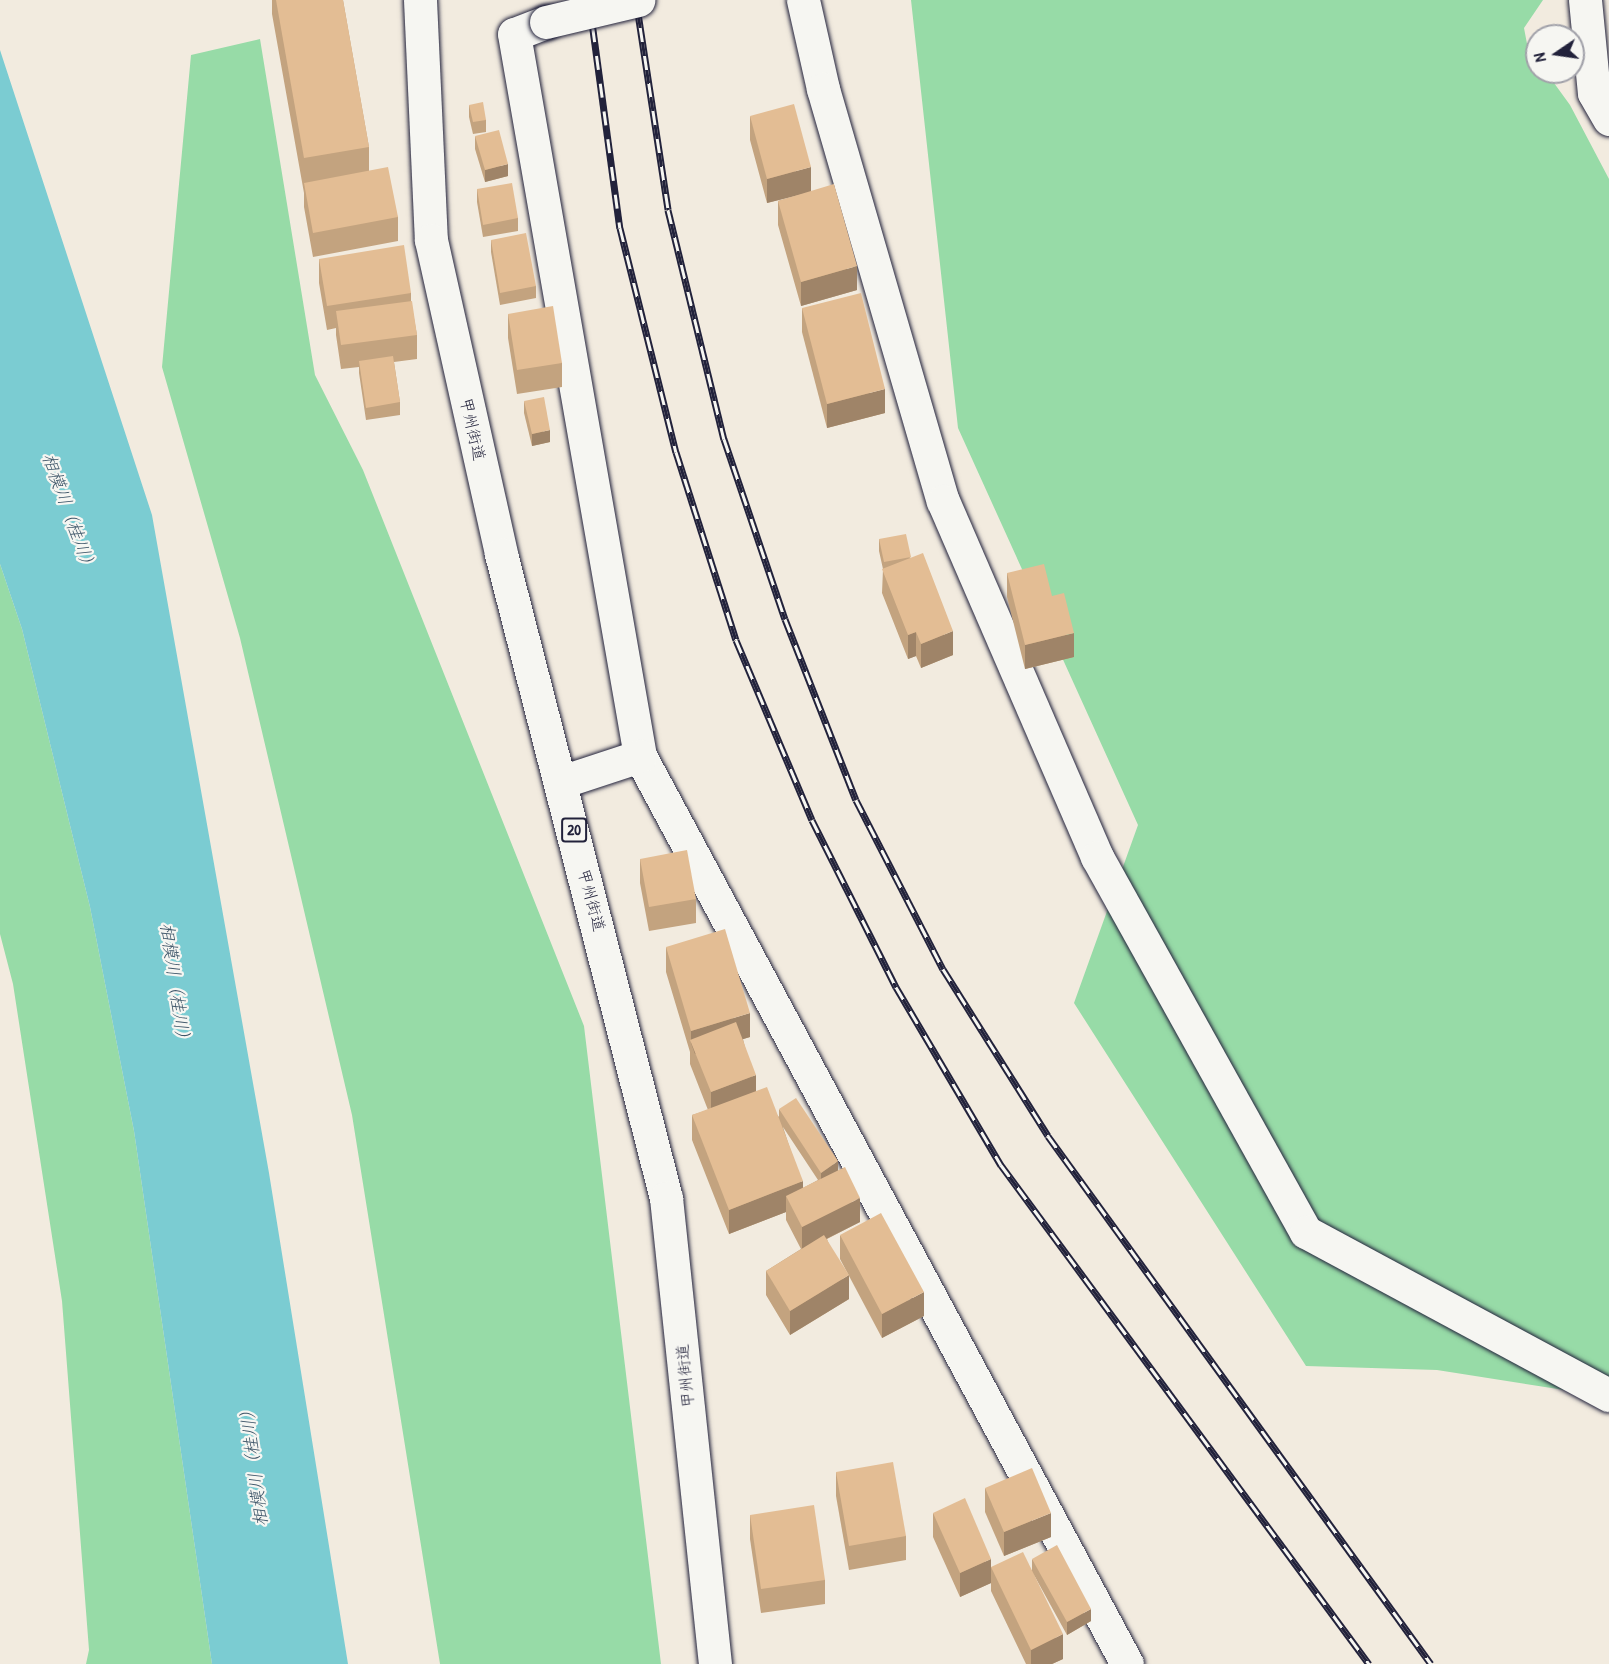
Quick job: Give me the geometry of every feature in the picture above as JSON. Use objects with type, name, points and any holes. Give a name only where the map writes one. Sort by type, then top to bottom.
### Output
[{"type":"main road","name":"甲州街道","points":[[420,0],[431,240],[501,554],[666,1198],[715,1664]]},
{"type":"main road","points":[[638,0],[546,22],[514,34],[640,756],[1127,1664]]},
{"type":"main road","points":[[803,0],[823,89],[943,501],[1096,857],[1306,1232],[1609,1395]]},
{"type":"main road","points":[[1585,0],[1594,93],[1609,119]]},
{"type":"main road","points":[[561,782],[640,756]]},
{"type":"green space","points":[[911,0],[1543,0],[1524,28],[1525,84],[1555,84],[1570,105],[1609,179],[1609,1397],[1437,1370],[1306,1366],[1074,1003],[1138,825],[958,428]]},
{"type":"green space","points":[[260,39],[315,375],[363,470],[584,1026],[661,1664],[440,1664],[352,1115],[240,638],[162,367],[191,55]]},
{"type":"green space","points":[[0,564],[22,629],[90,907],[134,1131],[212,1664],[86,1664],[89,1650],[62,1301],[13,984],[0,934]]},
{"type":"water","name":"相模川（桂川）","points":[[0,50],[152,515],[269,1173],[348,1664],[212,1664],[134,1131],[90,907],[22,629],[0,564]]},
{"type":"building","points":[[276,0],[343,0],[369,147],[304,158]]},
{"type":"building","points":[[483,102],[486,120],[473,122],[469,105]]},
{"type":"building","points":[[794,104],[811,167],[767,179],[750,116]]},
{"type":"building","points":[[499,130],[508,164],[485,170],[475,136]]},
{"type":"building","points":[[388,167],[398,217],[313,233],[304,183]]},
{"type":"building","points":[[512,183],[518,218],[483,225],[477,189]]},
{"type":"building","points":[[834,184],[857,266],[801,282],[778,201]]},
{"type":"building","points":[[526,233],[536,286],[500,293],[491,240]]},
{"type":"building","points":[[404,245],[411,293],[327,306],[319,259]]},
{"type":"building","points":[[861,293],[885,389],[827,404],[802,308]]},
{"type":"building","points":[[412,301],[417,335],[341,345],[336,311]]},
{"type":"building","points":[[553,306],[562,363],[517,370],[508,314]]},
{"type":"building","points":[[393,356],[400,402],[366,408],[359,361]]},
{"type":"building","points":[[544,397],[550,430],[532,434],[524,401]]},
{"type":"building","points":[[906,534],[911,557],[884,562],[879,539]]},
{"type":"building","points":[[923,553],[953,631],[921,644],[916,632],[908,635],[882,569]]},
{"type":"building","points":[[1044,564],[1052,596],[1064,593],[1074,633],[1025,645],[1007,573]]},
{"type":"building","points":[[687,850],[696,899],[649,907],[640,859]]},
{"type":"building","points":[[725,929],[750,1013],[691,1031],[666,947]]},
{"type":"building","points":[[736,1022],[756,1075],[711,1092],[690,1040]]},
{"type":"building","points":[[767,1087],[803,1181],[729,1210],[692,1115]]},
{"type":"building","points":[[796,1098],[838,1161],[821,1173],[779,1109]]},
{"type":"building","points":[[845,1167],[860,1198],[802,1227],[786,1196]]},
{"type":"building","points":[[881,1213],[924,1292],[882,1314],[840,1235]]},
{"type":"building","points":[[824,1235],[849,1275],[790,1311],[766,1271]]},
{"type":"building","points":[[893,1462],[906,1536],[849,1546],[836,1472]]},
{"type":"building","points":[[1032,1468],[1051,1513],[1004,1532],[985,1488]]},
{"type":"building","points":[[965,1498],[991,1559],[960,1573],[933,1513]]},
{"type":"building","points":[[814,1505],[825,1580],[761,1589],[750,1515]]},
{"type":"building","points":[[1057,1545],[1091,1609],[1067,1622],[1032,1559]]},
{"type":"building","points":[[1023,1552],[1063,1634],[1031,1650],[991,1567]]},
{"type":"railway","points":[[589,0],[620,228],[676,452],[736,640],[812,820],[896,987],[1001,1165],[1369,1664]]},
{"type":"railway","points":[[636,0],[668,210],[724,439],[785,619],[856,800],[943,969],[1048,1136],[1431,1664]]}]
